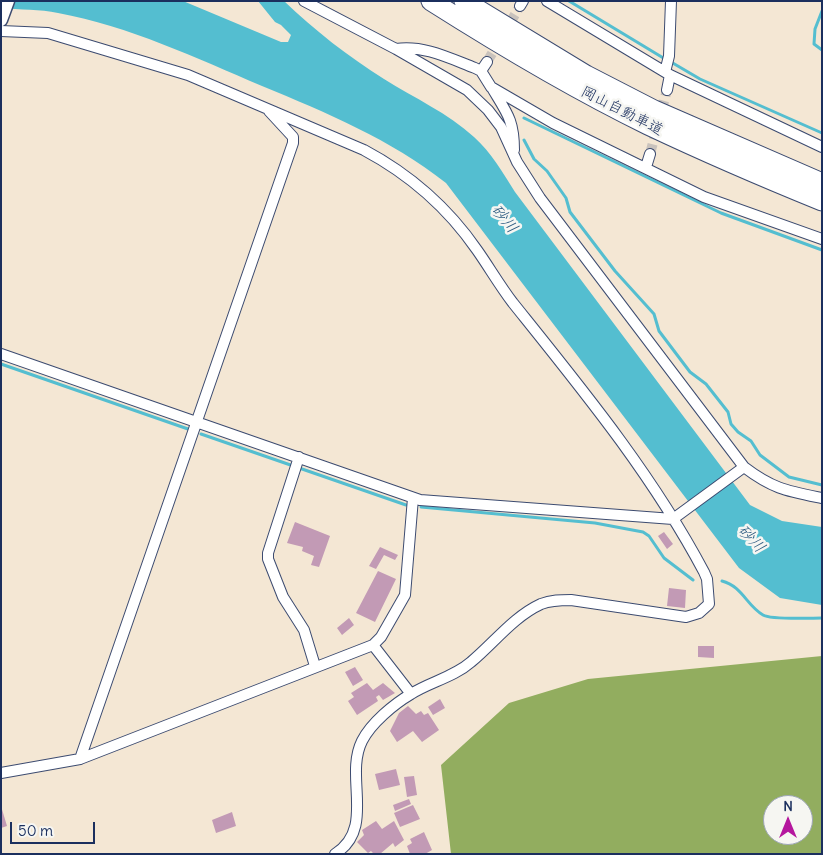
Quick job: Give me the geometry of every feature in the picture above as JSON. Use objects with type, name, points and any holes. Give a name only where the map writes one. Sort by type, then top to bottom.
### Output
[{"type":"highway","name":"岡山自動車道","points":[[431,1],[509,49],[647,124],[822,201]]},
{"type":"highway","name":"岡山自動車道","points":[[464,1],[586,75],[654,110],[822,183]]},
{"type":"street","points":[[1,20],[8,1]]},
{"type":"street","points":[[304,1],[396,49],[467,90],[479,100],[500,126],[540,198],[741,469],[764,483],[782,490],[822,498]]},
{"type":"street","points":[[547,1],[668,68],[822,147]]},
{"type":"street","points":[[667,90],[671,1]]},
{"type":"street","points":[[1,31],[48,33],[188,75],[318,129],[389,164],[426,193],[452,218],[477,250],[500,286],[627,447],[676,517],[707,579],[709,604],[699,613],[686,617],[571,600],[556,600],[542,604],[513,623],[460,670],[411,694],[374,725],[362,741],[356,770],[357,826],[346,845],[335,854]]},
{"type":"street","points":[[396,49],[411,47],[427,50],[481,71],[508,114],[514,130],[514,154]]},
{"type":"street","points":[[481,71],[487,62]]},
{"type":"street","points":[[491,87],[553,123],[704,197],[822,239]]},
{"type":"street","points":[[80,759],[293,143],[293,137],[267,108]]},
{"type":"street","points":[[646,167],[650,154]]},
{"type":"street","points":[[1,354],[195,422],[297,463],[413,498],[676,517],[741,469]]},
{"type":"street","points":[[297,463],[268,553],[268,559],[283,597],[304,630],[315,666]]},
{"type":"street","points":[[1,773],[80,759],[372,645],[381,637],[405,595],[413,498]]},
{"type":"street","points":[[372,645],[411,694]]},
{"type":"green space","points":[[822,656],[822,854],[451,854],[441,765],[509,703],[588,679]]},
{"type":"water","name":"砂川","points":[[1,1],[183,1],[281,42],[288,42],[291,35],[275,22],[258,1],[284,1],[332,43],[358,62],[464,128],[491,156],[515,192],[750,505],[782,521],[822,527],[822,605],[780,598],[739,568],[446,183],[425,167],[380,140],[334,117],[162,44],[111,26],[58,13],[1,8]]},
{"type":"building","points":[[295,522],[330,536],[319,567],[311,565],[314,556],[302,551],[303,547],[287,543]]},
{"type":"building","points":[[664,532],[673,544],[667,549],[658,536]]},
{"type":"building","points":[[380,547],[398,555],[395,560],[384,555],[376,569],[369,566]]},
{"type":"building","points":[[378,571],[396,579],[375,622],[356,613]]},
{"type":"building","points":[[669,588],[686,590],[685,608],[667,606]]},
{"type":"building","points":[[349,618],[354,625],[342,635],[337,628]]},
{"type":"building","points":[[698,646],[714,646],[714,658],[698,657]]},
{"type":"building","points":[[355,667],[363,680],[353,686],[345,672]]},
{"type":"building","points":[[367,683],[373,690],[383,683],[395,693],[383,700],[379,695],[376,697],[378,701],[357,715],[348,701],[354,697],[351,693]]},
{"type":"building","points":[[440,699],[445,708],[433,715],[428,707]]},
{"type":"building","points":[[408,706],[416,714],[421,711],[424,715],[428,713],[439,730],[422,742],[413,731],[397,742],[390,731],[399,713]]},
{"type":"building","points":[[396,769],[400,785],[379,790],[375,774]]},
{"type":"building","points":[[414,776],[417,795],[407,797],[404,777]]},
{"type":"building","points":[[409,799],[411,804],[395,811],[393,805]]},
{"type":"building","points":[[413,805],[420,819],[400,827],[394,813]]},
{"type":"building","points":[[1,806],[7,826],[1,828]]},
{"type":"building","points":[[232,812],[236,826],[216,833],[212,820]]},
{"type":"building","points":[[376,821],[382,829],[394,821],[404,840],[395,847],[393,843],[380,854],[374,854],[371,851],[368,853],[357,842],[364,835],[362,830]]},
{"type":"building","points":[[424,832],[432,850],[425,854],[410,854],[407,846],[412,843],[410,839]]},
{"type":"waterway","points":[[569,1],[665,59]]},
{"type":"waterway","points":[[822,11],[815,29],[814,44],[822,50]]},
{"type":"waterway","points":[[671,62],[700,79],[822,133]]},
{"type":"waterway","points":[[524,118],[721,213],[822,250]]},
{"type":"waterway","points":[[524,140],[534,159],[547,171],[566,198],[570,212],[615,271],[654,314],[659,331],[690,372],[706,384],[728,412],[731,424],[738,432],[751,441],[760,455],[789,477],[822,485]]},
{"type":"waterway","points":[[1,364],[188,429]]},
{"type":"waterway","points":[[201,434],[406,505]]},
{"type":"waterway","points":[[421,507],[595,523],[643,532],[649,536],[664,558],[693,580]]},
{"type":"waterway","points":[[722,581],[735,587],[757,611],[767,617],[822,618]]},
{"type":"tunnel","points":[[487,62],[520,6]]},
{"type":"tunnel","points":[[650,154],[667,90]]}]
